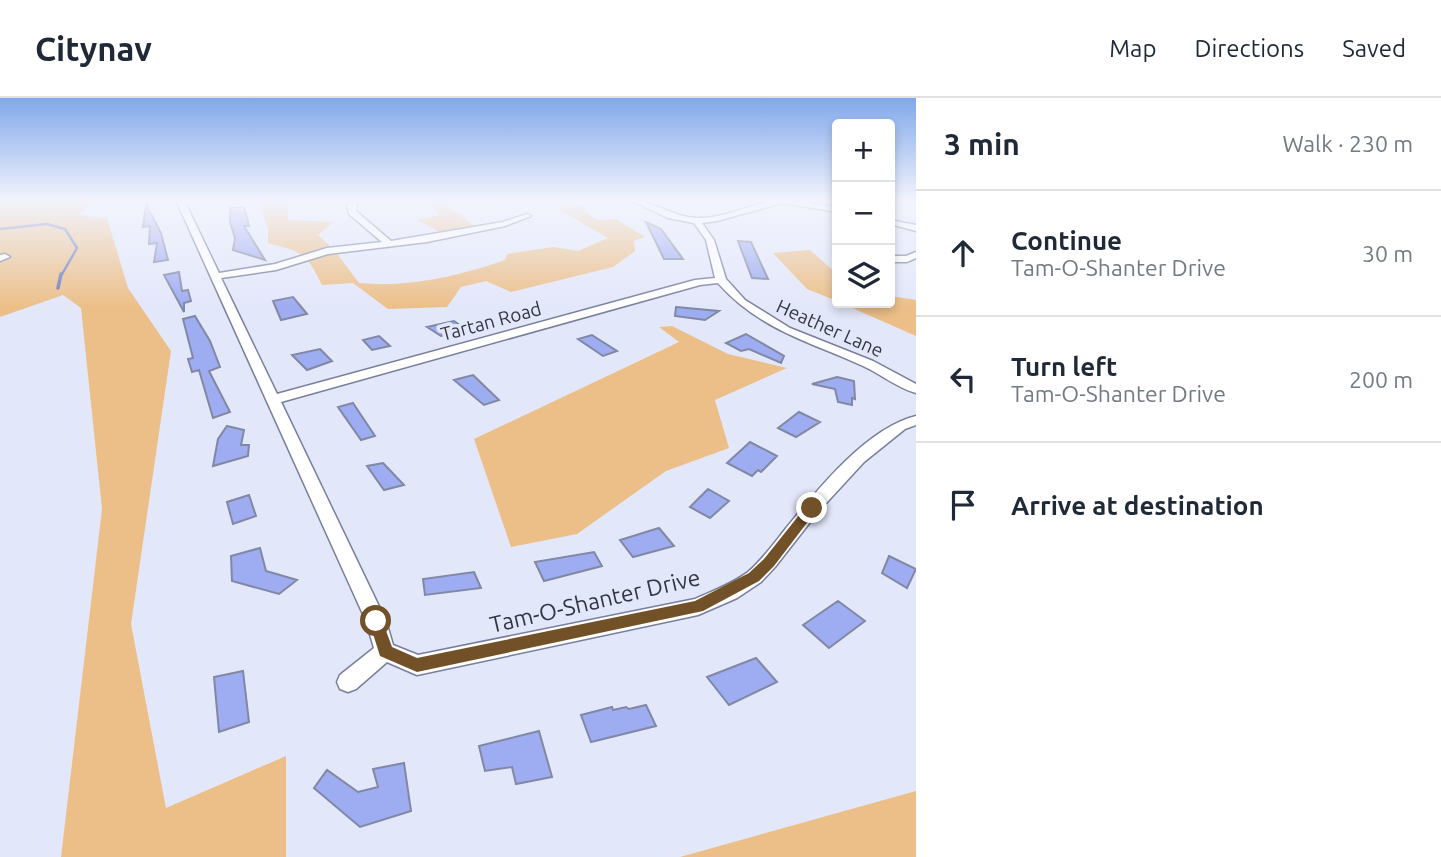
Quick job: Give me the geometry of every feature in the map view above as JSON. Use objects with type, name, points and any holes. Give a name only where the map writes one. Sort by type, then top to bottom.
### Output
[{"type":"street","points":[[196,235],[376,621],[386,651],[348,682]]},
{"type":"street","points":[[380,235],[390,244]]},
{"type":"street","points":[[215,276],[276,267],[316,254],[439,235]]},
{"type":"street","points":[[707,235],[720,280]]},
{"type":"street","points":[[895,259],[907,260],[916,256]]},
{"type":"street","name":"Heather Lane","points":[[720,280],[741,302],[768,320],[869,364],[916,389]]},
{"type":"street","name":"Tartan Road","points":[[272,400],[699,282],[720,280]]},
{"type":"street","name":"Tam-O-Shanter Drive","points":[[386,651],[417,665],[698,607],[754,577],[812,508],[859,458],[900,426],[916,420]]},
{"type":"shaded area","points":[[0,235],[112,235],[128,288],[171,351],[131,624],[166,808],[286,756],[286,857],[61,857],[102,509],[81,308],[63,295],[0,317]]},
{"type":"shaded area","points":[[268,235],[318,235],[335,251],[359,283],[396,284],[470,271],[505,260],[507,254],[553,247],[578,251],[608,238],[604,235],[645,237],[634,241],[635,251],[613,267],[511,292],[486,281],[461,287],[447,307],[388,309],[353,283],[322,285],[312,266],[302,255],[268,243]]},
{"type":"shaded area","points":[[810,250],[832,270],[832,299],[807,289],[773,253]]},
{"type":"shaded area","points":[[895,297],[916,300],[916,336],[852,308],[895,308]]},
{"type":"shaded area","points":[[672,326],[728,354],[787,368],[715,400],[729,448],[666,471],[577,534],[511,547],[474,439],[679,342],[659,327]]},
{"type":"shaded area","points":[[916,791],[916,857],[680,857]]},
{"type":"building","points":[[149,235],[162,235],[168,260],[154,262],[157,243],[149,244]]},
{"type":"building","points":[[234,235],[250,235],[265,260],[233,250]]},
{"type":"building","points":[[653,235],[666,235],[683,259],[664,259]]},
{"type":"building","points":[[738,241],[751,242],[768,279],[752,278]]},
{"type":"building","points":[[179,272],[182,291],[188,290],[191,301],[184,303],[184,312],[164,275]]},
{"type":"building","points":[[293,297],[307,314],[281,320],[273,301]]},
{"type":"building","points":[[676,307],[719,311],[705,320],[675,316]]},
{"type":"building","points":[[195,316],[210,341],[220,367],[209,371],[230,412],[213,418],[199,370],[192,372],[188,359],[193,358],[183,319]]},
{"type":"building","points":[[454,321],[467,330],[441,336],[427,327]]},
{"type":"building","points":[[746,334],[784,356],[781,363],[749,349],[741,351],[726,343]]},
{"type":"building","points":[[592,335],[617,351],[603,356],[578,339]]},
{"type":"building","points":[[379,336],[390,346],[372,350],[363,340]]},
{"type":"building","points":[[320,349],[332,361],[307,370],[292,355]]},
{"type":"building","points":[[473,375],[499,400],[484,405],[454,380]]},
{"type":"building","points":[[837,377],[854,381],[855,399],[852,398],[852,405],[838,402],[835,389],[812,384]]},
{"type":"building","points":[[353,403],[375,436],[361,440],[338,407]]},
{"type":"building","points":[[799,412],[820,422],[796,437],[778,428]]},
{"type":"building","points":[[227,426],[244,430],[241,445],[249,445],[248,456],[213,466],[218,439]]},
{"type":"building","points":[[750,442],[777,456],[761,472],[758,470],[752,476],[727,463]]},
{"type":"building","points":[[383,463],[404,485],[384,490],[367,466]]},
{"type":"building","points":[[708,489],[729,501],[710,518],[690,507]]},
{"type":"building","points":[[249,495],[256,516],[233,524],[227,502]]},
{"type":"building","points":[[659,528],[674,546],[633,557],[620,540]]},
{"type":"building","points":[[260,548],[266,571],[297,580],[279,594],[232,581],[231,556]]},
{"type":"building","points":[[594,552],[602,566],[544,581],[535,562]]},
{"type":"building","points":[[889,556],[916,569],[907,588],[882,573]]},
{"type":"building","points":[[474,572],[481,588],[425,595],[423,579]]},
{"type":"building","points":[[838,601],[865,621],[829,648],[803,625]]},
{"type":"building","points":[[756,658],[777,682],[729,705],[707,677]]},
{"type":"building","points":[[243,671],[249,722],[219,732],[214,677]]},
{"type":"building","points":[[646,705],[656,726],[591,742],[581,715],[612,707],[613,710]]},
{"type":"building","points":[[539,731],[552,777],[516,784],[512,767],[485,771],[479,746]]},
{"type":"building","points":[[404,763],[411,811],[360,827],[314,788],[327,770],[358,792],[378,787],[373,769]]},
{"type":"waterway","points":[[61,276],[77,248],[69,235]]},
{"type":"waterway","points":[[58,288],[61,274]]},
{"type":"route","points":[[376,621],[386,651],[417,665],[698,607],[754,577],[812,508]]}]
